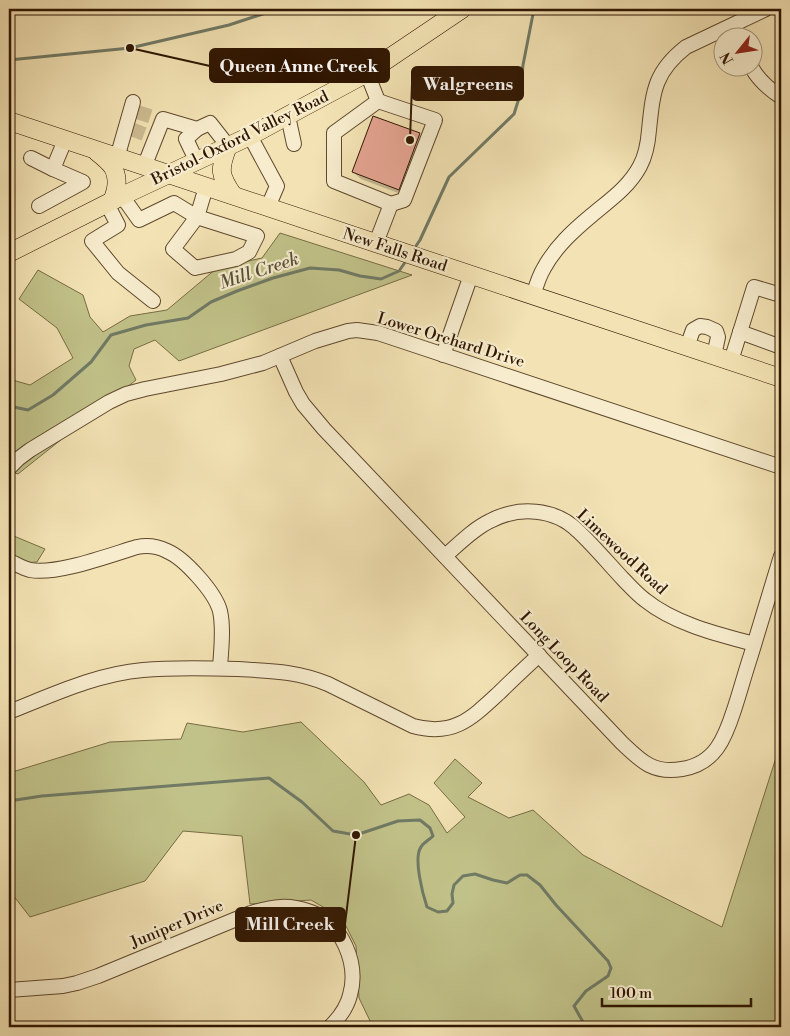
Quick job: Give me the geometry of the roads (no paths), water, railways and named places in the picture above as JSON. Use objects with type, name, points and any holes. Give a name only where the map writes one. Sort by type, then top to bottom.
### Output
[{"type":"main road","name":"Bristol-Oxford Valley Road","points":[[9,253],[288,116],[367,73],[455,13]]},
{"type":"main road","name":"New Falls Road","points":[[9,121],[714,356],[781,375]]},
{"type":"main road","points":[[228,146],[222,162],[222,173],[225,184],[233,195]]},
{"type":"main road","points":[[95,150],[112,166],[115,173],[116,190],[114,200]]},
{"type":"street","points":[[533,296],[544,267],[566,238],[620,192],[639,169],[648,146],[652,97],[661,73],[667,64],[686,47],[766,9]]},
{"type":"street","points":[[732,24],[734,28]]},
{"type":"street","points":[[367,73],[378,101],[434,120],[398,202],[376,243]]},
{"type":"street","points":[[759,78],[771,90],[781,96]]},
{"type":"street","points":[[378,101],[334,133],[334,181],[398,202]]},
{"type":"street","points":[[288,116],[294,144]]},
{"type":"street","points":[[117,158],[132,117]]},
{"type":"street","points":[[144,167],[155,129],[163,119],[197,129]]},
{"type":"street","points":[[197,162],[186,139],[197,129],[210,123],[228,146]]},
{"type":"street","points":[[250,136],[277,186],[268,207]]},
{"type":"street","points":[[53,169],[66,140]]},
{"type":"street","points":[[31,158],[83,182],[40,206]]},
{"type":"street","points":[[114,200],[138,220],[174,203],[197,217],[257,236],[249,252],[236,259],[195,268],[173,249],[197,217],[206,187]]},
{"type":"street","points":[[114,200],[118,225],[92,241],[118,273],[154,302]]},
{"type":"street","points":[[443,355],[471,275]]},
{"type":"street","points":[[731,361],[754,287],[781,295]]},
{"type":"street","points":[[687,347],[694,330],[700,326],[707,327],[716,331],[718,337],[714,356]]},
{"type":"street","name":"Lower Orchard Drive","points":[[9,468],[38,445],[108,402],[126,394],[263,364],[327,337],[358,330],[378,333],[781,467]]},
{"type":"street","points":[[740,332],[781,347]]},
{"type":"street","name":"Long Loop Road","points":[[280,356],[303,404],[324,430],[622,743],[650,766],[680,770],[694,766],[707,759],[722,740],[737,701],[781,556]]},
{"type":"street","name":"Limewood Road","points":[[445,556],[478,528],[504,514],[523,512],[549,514],[564,520],[577,530],[637,594],[659,610],[684,622],[754,644]]},
{"type":"street","points":[[9,561],[30,570],[40,571],[54,570],[137,547],[156,547],[168,551],[179,558],[199,577],[220,610],[222,638],[220,668]]},
{"type":"street","points":[[9,712],[89,682],[117,674],[142,670],[220,668],[282,671],[315,679],[405,723],[422,729],[435,730],[460,724],[478,713],[539,655]]},
{"type":"street","name":"Juniper Drive","points":[[9,990],[49,988],[77,983],[251,913],[270,907],[297,908],[311,912],[324,919],[337,931],[350,960],[352,974],[351,994],[341,1016],[330,1027]]},
{"type":"waterway","points":[[9,60],[130,48],[229,25],[278,9]]},
{"type":"waterway","name":"Mill Creek","points":[[414,249],[449,177],[514,114],[520,95],[523,65],[534,9]]},
{"type":"waterway","name":"Mill Creek","points":[[9,406],[28,410],[53,395],[91,362],[111,335],[146,325],[188,318],[211,302],[237,291],[273,278],[310,268],[339,270],[381,279],[399,271],[406,261]]},
{"type":"waterway","name":"Mill Creek","points":[[9,801],[42,796],[269,778],[302,802],[333,831],[356,835],[398,821],[420,820],[430,828],[433,836],[422,846],[418,859],[419,877],[427,907],[438,912],[447,911],[453,903],[454,885],[463,876],[475,874],[507,883],[520,875],[527,875],[540,885],[608,961],[611,968],[608,976],[586,991],[574,1006],[588,1027]]},
{"type":"tunnel","points":[[137,112],[156,118]]},
{"type":"tunnel","points":[[131,129],[152,137]]},
{"type":"place","name":"Queen Anne Creek","points":[[130,48]]},
{"type":"place","name":"Walgreens","points":[[410,140]]},
{"type":"place","name":"Mill Creek","points":[[356,835]]}]
